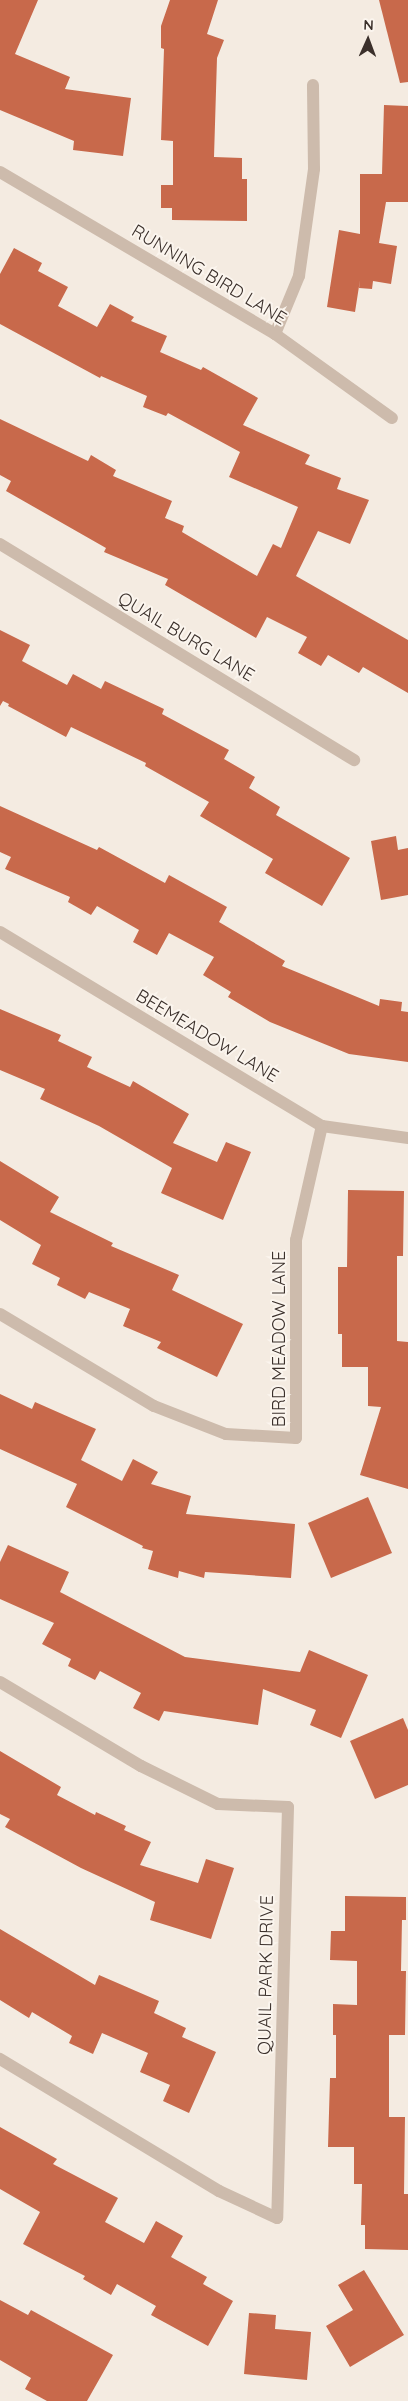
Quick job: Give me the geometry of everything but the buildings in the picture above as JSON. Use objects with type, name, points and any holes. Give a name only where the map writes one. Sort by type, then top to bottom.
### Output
[{"type":"street","points":[[275,334],[299,276],[314,169],[313,85]]},
{"type":"street","name":"RUNNING BIRD LANE","points":[[0,172],[275,334],[392,418]]},
{"type":"street","name":"QUAIL BURG LANE","points":[[0,544],[354,760]]},
{"type":"street","name":"BEEMEADOW LANE","points":[[0,932],[322,1126],[408,1138]]},
{"type":"street","name":"BIRD MEADOW LANE","points":[[0,1314],[154,1406],[226,1434],[296,1438],[296,1240],[322,1126]]},
{"type":"street","name":"QUAIL PARK DRIVE","points":[[0,1682],[141,1766],[218,1804],[288,1807],[278,2218],[219,2191],[0,2059]]}]
